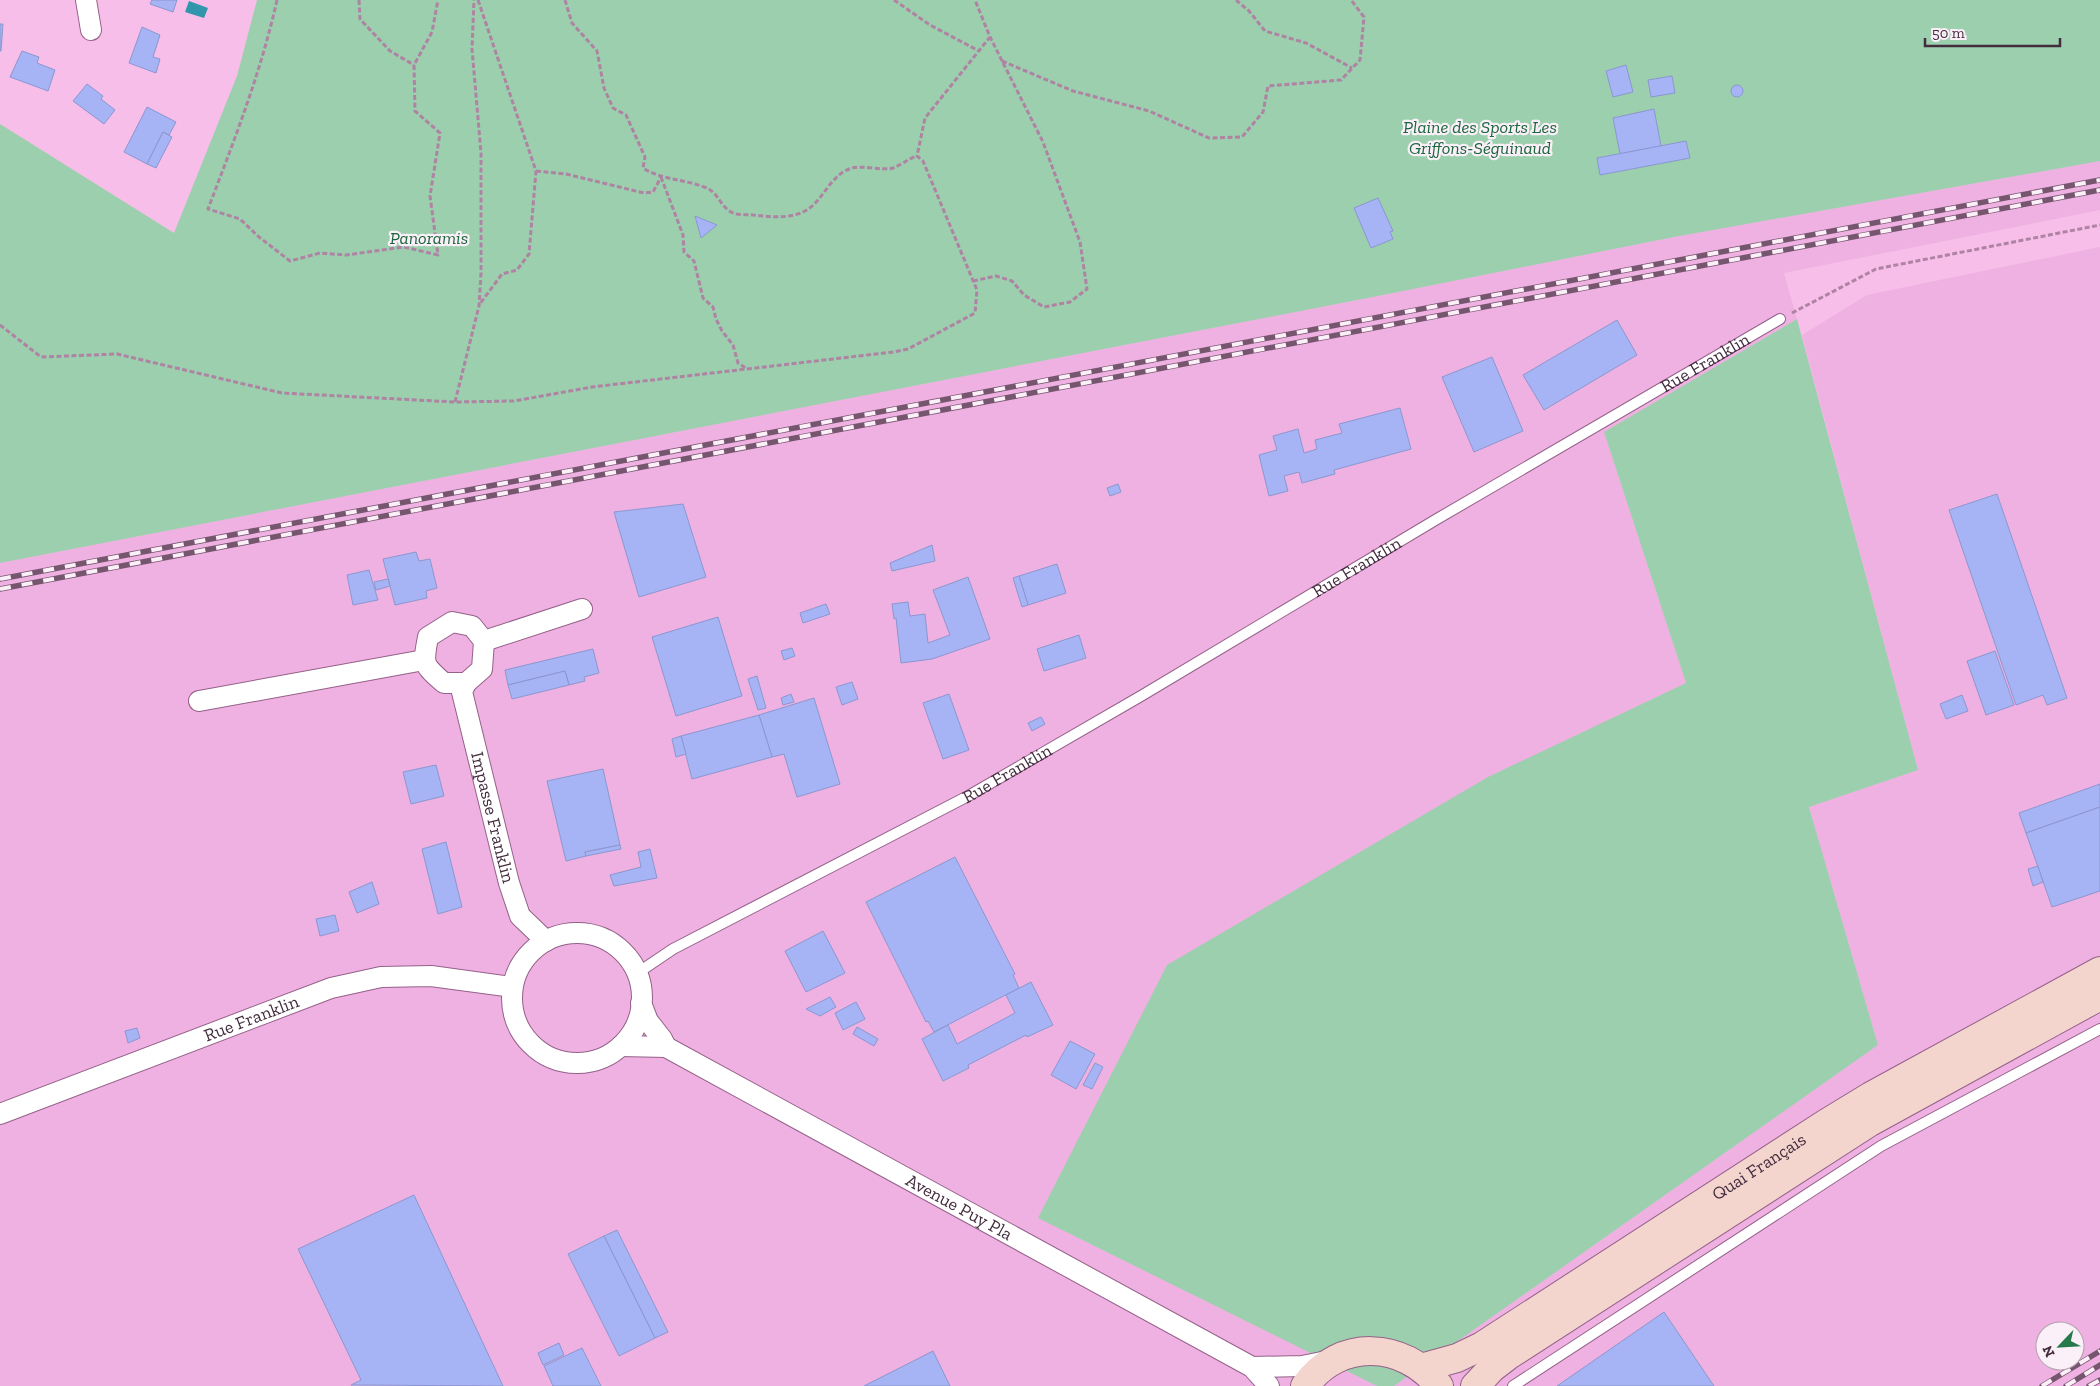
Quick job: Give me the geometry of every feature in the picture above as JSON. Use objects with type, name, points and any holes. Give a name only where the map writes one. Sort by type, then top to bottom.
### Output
[{"type":"main road","name":"Quai Français","points":[[1430,1377],[1457,1358],[1482,1346],[1825,1124],[2100,971]]},
{"type":"main road","name":"Quai Français","points":[[1475,1386],[1492,1368],[1509,1355],[1870,1122],[2100,996]]},
{"type":"main road","points":[[1305,1386],[1313,1375],[1334,1360],[1355,1352],[1379,1351],[1401,1356],[1430,1377]]},
{"type":"street","points":[[86,0],[91,30]]},
{"type":"street","points":[[484,641],[582,609]]},
{"type":"street","points":[[452,622],[472,626],[484,641],[482,669],[466,683],[444,683],[428,669],[424,660],[428,637],[452,622]]},
{"type":"street","points":[[199,701],[424,660]]},
{"type":"street","name":"Impasse Franklin","points":[[466,683],[462,692],[509,883],[520,916],[546,941]]},
{"type":"street","points":[[566,934],[588,934],[602,939],[625,955],[636,974],[641,988],[638,1019],[631,1034],[621,1046],[604,1058],[585,1063],[564,1062],[546,1056],[530,1043],[518,1027],[512,1007],[512,987],[519,968],[530,952],[546,941],[566,934]]},
{"type":"street","name":"Rue Franklin","points":[[0,1114],[331,988],[381,977],[431,976],[512,987]]},
{"type":"street","name":"Avenue Puy Pla","points":[[641,1003],[648,1021],[666,1047]]},
{"type":"street","name":"Avenue Puy Pla","points":[[621,1046],[666,1047],[1252,1367],[1269,1386]]},
{"type":"street","name":"Avenue Puy Pla","points":[[1252,1367],[1302,1366],[1334,1360]]},
{"type":"lane","name":"Rue Franklin","points":[[636,974],[673,949],[979,790],[1142,696],[1437,519],[1780,319]]},
{"type":"lane","points":[[1513,1386],[1881,1146],[2100,1029]]},
{"type":"path","points":[[278,0],[269,38],[235,140],[208,209],[240,219],[258,238],[290,261],[320,253],[346,255],[404,247],[438,255],[430,196],[440,133],[415,111],[414,65],[432,32],[438,0]]},
{"type":"path","points":[[359,0],[360,19],[390,51],[414,65]]},
{"type":"path","points":[[455,402],[479,306],[481,273],[480,154],[472,49],[474,0]]},
{"type":"path","points":[[478,0],[536,171],[530,254],[517,270],[502,274],[479,306]]},
{"type":"path","points":[[565,0],[572,23],[597,51],[604,88],[614,108],[626,115],[645,157],[643,168],[661,177],[707,187],[718,195],[723,205],[731,212],[763,218],[795,216],[808,210],[830,182],[849,169],[854,167],[892,169],[917,156]]},
{"type":"path","points":[[894,0],[930,25],[979,51]]},
{"type":"path","points":[[973,281],[996,276],[1012,281],[1024,294],[1044,307],[1070,302],[1088,289],[1080,242],[1043,142],[990,37],[975,0]]},
{"type":"path","points":[[1236,0],[1249,10],[1264,31],[1306,42],[1352,68]]},
{"type":"path","points":[[1002,61],[1074,91],[1149,111],[1209,138],[1242,137],[1263,112],[1268,86],[1341,80],[1360,60],[1364,17],[1351,0]]},
{"type":"path","points":[[917,156],[925,118],[990,37]]},
{"type":"path","points":[[0,325],[41,357],[117,354],[282,393],[455,402],[514,401],[592,387],[908,349],[975,313],[977,290],[923,161],[917,156]]},
{"type":"path","points":[[536,171],[566,174],[644,193],[653,192],[661,177]]},
{"type":"path","points":[[661,177],[683,235],[684,252],[694,261],[703,298],[714,307],[722,332],[733,345],[738,363],[746,369]]},
{"type":"path","points":[[1780,319],[1876,268],[2100,225]]},
{"type":"shaded area","points":[[2100,161],[2100,210],[1784,273],[1797,319],[1604,432],[1686,683],[1488,778],[1039,1218],[1377,1386],[0,1386],[0,563],[1674,237]]},
{"type":"shaded area","points":[[2100,247],[2100,1386],[1394,1386],[1878,1045],[1809,807],[1918,770],[1802,335],[1867,295]]},
{"type":"green space","name":"Panoramis","points":[[257,0],[2100,0],[2100,161],[1674,237],[0,563],[0,124],[174,233],[237,76]]},
{"type":"green space","points":[[1797,319],[1918,770],[1809,807],[1878,1045],[1394,1386],[1377,1386],[1038,1218],[1167,965],[1488,777],[1686,683],[1604,432]]},
{"type":"water","points":[[189,1],[208,8],[204,18],[185,12]]},
{"type":"building","points":[[152,0],[177,0],[173,12],[150,4]]},
{"type":"building","points":[[0,24],[3,24],[1,51],[0,51]]},
{"type":"building","points":[[142,27],[160,35],[153,57],[160,59],[156,73],[129,63]]},
{"type":"building","points":[[22,51],[39,57],[37,63],[55,70],[48,91],[10,77]]},
{"type":"building","points":[[1626,65],[1633,92],[1613,97],[1606,71]]},
{"type":"building","points":[[1672,76],[1675,93],[1651,97],[1648,80]]},
{"type":"building","points":[[87,84],[103,96],[101,99],[115,110],[104,124],[73,101]]},
{"type":"building","points":[[1735,85],[1739,85],[1743,91],[1739,97],[1735,97],[1731,93],[1731,89]]},
{"type":"building","points":[[147,107],[176,122],[169,135],[163,132],[147,164],[124,152]]},
{"type":"building","points":[[1654,109],[1661,146],[1620,154],[1613,118]]},
{"type":"building","points":[[163,132],[172,137],[156,168],[147,164]]},
{"type":"building","points":[[1686,141],[1690,158],[1600,175],[1597,158]]},
{"type":"building","points":[[1378,198],[1393,231],[1390,232],[1393,239],[1371,248],[1354,208]]},
{"type":"building","points":[[695,216],[717,225],[701,238]]},
{"type":"building","points":[[1617,320],[1637,355],[1544,410],[1523,375]]},
{"type":"building","points":[[1492,357],[1523,431],[1474,452],[1442,377]]},
{"type":"building","points":[[1400,408],[1411,449],[1334,470],[1335,474],[1302,483],[1299,472],[1284,476],[1288,491],[1269,496],[1259,455],[1277,450],[1273,436],[1298,429],[1304,453],[1317,449],[1315,440],[1342,433],[1339,424]]},
{"type":"building","points":[[1118,484],[1121,492],[1110,496],[1107,488]]},
{"type":"building","points":[[1997,494],[2067,698],[2047,705],[2043,695],[2016,705],[1949,510]]},
{"type":"building","points":[[683,504],[706,577],[639,597],[614,512]]},
{"type":"building","points":[[932,545],[935,561],[892,571],[890,563]]},
{"type":"building","points":[[416,552],[419,561],[430,559],[437,588],[426,591],[427,598],[395,605],[383,559]]},
{"type":"building","points":[[1057,564],[1066,593],[1028,605],[1019,576]]},
{"type":"building","points":[[369,570],[378,600],[353,605],[347,575]]},
{"type":"building","points":[[1019,576],[1028,605],[1022,607],[1013,578]]},
{"type":"building","points":[[968,577],[990,639],[932,659],[901,663],[896,618],[894,619],[892,604],[908,602],[910,616],[925,614],[928,643],[950,635],[933,590]]},
{"type":"building","points":[[388,579],[390,586],[376,590],[374,582]]},
{"type":"building","points":[[826,604],[830,614],[803,623],[800,613]]},
{"type":"building","points":[[718,617],[742,696],[676,716],[652,637]]},
{"type":"building","points":[[1079,635],[1086,658],[1044,671],[1037,649]]},
{"type":"building","points":[[792,648],[795,656],[784,660],[781,651]]},
{"type":"building","points":[[593,649],[599,673],[584,677],[585,681],[569,685],[565,671],[508,685],[505,670]]},
{"type":"building","points":[[1995,651],[2014,705],[1986,715],[1967,661]]},
{"type":"building","points":[[565,671],[569,685],[512,699],[508,685]]},
{"type":"building","points":[[757,676],[766,708],[758,710],[748,679]]},
{"type":"building","points":[[852,682],[858,699],[842,705],[836,687]]},
{"type":"building","points":[[791,694],[794,702],[783,705],[781,698]]},
{"type":"building","points":[[949,694],[969,750],[943,759],[923,703]]},
{"type":"building","points":[[1962,695],[1968,711],[1946,719],[1940,704]]},
{"type":"building","points":[[814,698],[840,784],[797,797],[784,754],[772,757],[759,715]]},
{"type":"building","points":[[759,715],[772,757],[692,779],[681,736]]},
{"type":"building","points":[[1041,717],[1045,724],[1032,731],[1028,723]]},
{"type":"building","points":[[681,736],[686,754],[676,757],[672,739]]},
{"type":"building","points":[[436,765],[444,796],[411,804],[403,772]]},
{"type":"building","points":[[603,769],[620,845],[585,852],[586,856],[566,861],[547,781]]},
{"type":"building","points":[[2100,784],[2100,807],[2026,833],[2019,813]]},
{"type":"building","points":[[2100,807],[2100,891],[2052,907],[2026,833]]},
{"type":"building","points":[[446,842],[462,907],[438,914],[422,849]]},
{"type":"building","points":[[620,845],[621,849],[586,856],[585,852]]},
{"type":"building","points":[[650,849],[657,878],[614,886],[610,875],[641,867],[638,852]]},
{"type":"building","points":[[955,857],[1015,974],[1013,975],[1019,988],[934,1032],[928,1021],[926,1022],[866,902]]},
{"type":"building","points":[[2038,866],[2043,882],[2033,886],[2028,869]]},
{"type":"building","points":[[372,882],[379,904],[357,913],[349,892]]},
{"type":"building","points":[[335,915],[339,931],[320,936],[316,919]]},
{"type":"building","points":[[823,931],[845,973],[806,992],[785,951]]},
{"type":"building","points":[[1031,982],[1053,1025],[1027,1037],[1026,1035],[968,1065],[969,1068],[943,1081],[922,1039],[948,1025],[957,1044],[1015,1013],[1006,995]]},
{"type":"building","points":[[830,997],[836,1007],[820,1016],[806,1009]]},
{"type":"building","points":[[856,1002],[865,1019],[843,1030],[835,1013]]},
{"type":"building","points":[[857,1027],[878,1039],[874,1046],[853,1034]]},
{"type":"building","points":[[137,1028],[140,1038],[128,1043],[125,1031]]},
{"type":"building","points":[[1070,1041],[1095,1054],[1076,1089],[1051,1075]]},
{"type":"building","points":[[1095,1063],[1103,1067],[1092,1089],[1083,1085]]},
{"type":"building","points":[[414,1195],[503,1386],[351,1385],[361,1380],[298,1249]]},
{"type":"building","points":[[617,1230],[668,1332],[655,1338],[604,1236]]},
{"type":"building","points":[[604,1236],[655,1338],[619,1356],[568,1254]]},
{"type":"building","points":[[1664,1312],[1714,1386],[1557,1386]]},
{"type":"building","points":[[559,1343],[564,1355],[543,1365],[538,1353]]},
{"type":"building","points":[[582,1348],[601,1386],[553,1386],[544,1366]]},
{"type":"building","points":[[933,1351],[950,1386],[864,1386]]},
{"type":"railway","points":[[0,579],[2100,180]]},
{"type":"railway","points":[[0,589],[2100,190]]},
{"type":"railway","points":[[2042,1386],[2100,1351]]},
{"type":"railway","points":[[2066,1386],[2100,1365]]},
{"type":"railway","points":[[2089,1386],[2100,1380]]},
{"type":"park label","name":"Plaine des Sports Les Griffons-Séguinaud","points":[[1480,137]]}]
